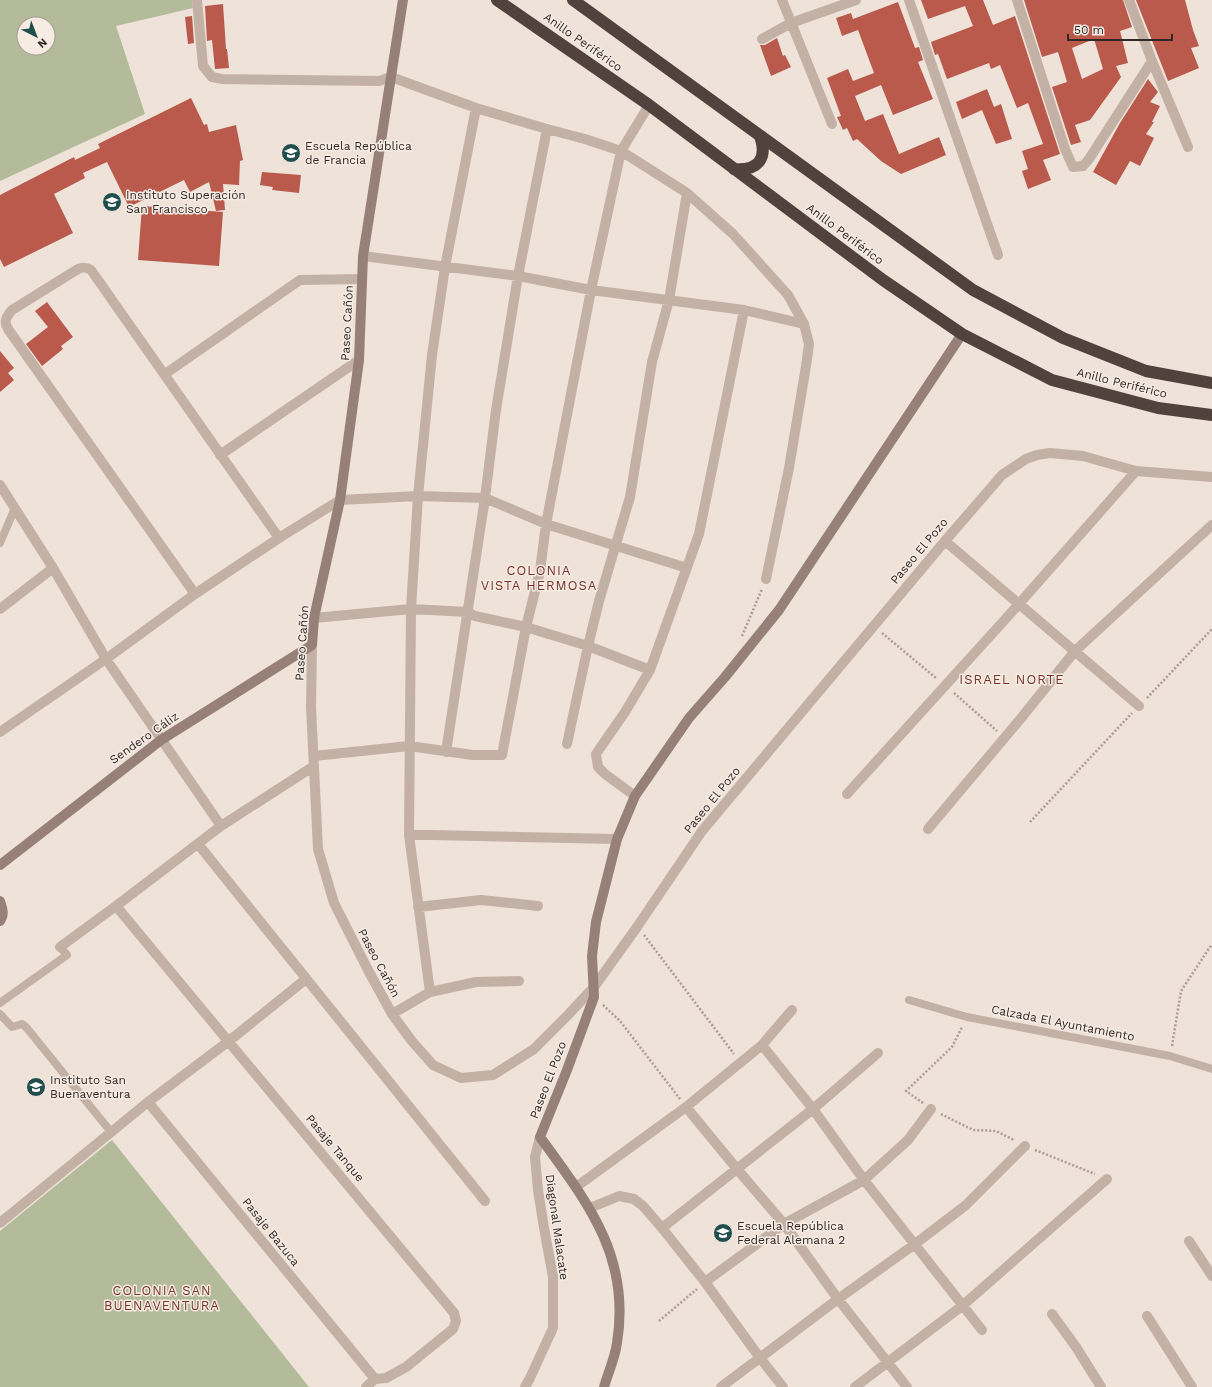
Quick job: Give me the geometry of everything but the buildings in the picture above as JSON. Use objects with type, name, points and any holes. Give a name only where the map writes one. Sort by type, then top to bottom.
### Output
[{"type":"highway","name":"Anillo Periférico","points":[[497,0],[649,105],[883,280],[962,334],[1052,380],[1158,408],[1212,415]]},
{"type":"highway","name":"Anillo Periférico","points":[[573,0],[973,290],[1064,338],[1146,371],[1212,383]]},
{"type":"highway","points":[[734,169],[745,170],[755,166],[762,157],[764,146],[760,136]]},
{"type":"street","points":[[197,0],[203,66],[212,77],[222,79],[379,81],[391,77],[476,108],[585,139],[621,151],[687,193],[733,234],[788,294],[804,324],[809,344],[789,468],[766,579]]},
{"type":"street","name":"Paseo Cañón","points":[[403,0],[363,256],[359,360],[340,500],[314,618],[311,707],[318,849],[334,903],[368,970],[392,1014],[411,1040],[433,1065],[461,1078],[493,1075],[534,1049],[568,1015],[594,992]]},
{"type":"street","points":[[782,0],[832,124]]},
{"type":"street","points":[[762,39],[791,23],[856,0]]},
{"type":"street","points":[[909,0],[998,255]]},
{"type":"street","points":[[1017,0],[1065,149],[1073,167],[1083,166],[1089,159],[1152,61]]},
{"type":"street","points":[[1130,0],[1152,61],[1188,147]]},
{"type":"street","points":[[314,756],[409,746],[473,755],[502,755],[526,626],[540,571],[546,524],[591,290],[621,151],[649,105]]},
{"type":"street","points":[[430,992],[409,835],[412,610],[418,496],[432,355],[445,267],[476,108]]},
{"type":"street","points":[[446,752],[485,498],[496,410],[518,276],[547,129]]},
{"type":"street","points":[[567,744],[588,646],[630,497],[652,362],[669,300],[687,193]]},
{"type":"street","points":[[363,256],[518,276],[591,290],[744,310],[804,324]]},
{"type":"street","points":[[195,594],[8,329],[5,320],[12,310],[78,269],[87,267],[94,274],[279,538]]},
{"type":"street","points":[[164,374],[300,280],[362,279]]},
{"type":"street","points":[[636,796],[605,774],[598,767],[596,754],[625,712],[650,670],[699,534],[744,310]]},
{"type":"street","points":[[594,992],[592,956],[596,922],[617,839],[636,796],[689,718],[725,677],[778,610],[962,334]]},
{"type":"street","points":[[220,455],[359,360]]},
{"type":"street","name":"Paseo El Pozo","points":[[604,1387],[617,1346],[620,1327],[618,1280],[608,1246],[590,1208],[576,1186],[540,1137],[567,1070],[594,992],[637,926],[702,831],[1002,475],[1026,459],[1050,453],[1083,456],[1136,471],[1212,477]]},
{"type":"street","points":[[847,794],[1019,604],[1136,471]]},
{"type":"street","points":[[0,485],[53,568],[106,658],[221,826]]},
{"type":"street","points":[[0,732],[195,594],[279,538],[340,500],[418,496],[485,498],[546,524],[687,568]]},
{"type":"street","points":[[928,829],[1075,651],[1212,525]]},
{"type":"street","points":[[945,541],[1139,706]]},
{"type":"street","points":[[0,609],[53,568]]},
{"type":"street","points":[[314,618],[412,610],[468,612],[475,616],[526,626],[588,646],[650,670]]},
{"type":"street","name":"Sendero Cáliz","points":[[0,866],[161,740],[312,645]]},
{"type":"street","points":[[60,947],[221,826],[314,766]]},
{"type":"street","points":[[409,835],[617,839]]},
{"type":"street","points":[[198,844],[485,1201]]},
{"type":"street","points":[[418,907],[481,900],[538,906]]},
{"type":"street","points":[[0,921],[2,918],[1,906]]},
{"type":"street","name":"Pasaje Tanque","points":[[116,906],[454,1313],[456,1321],[453,1329],[444,1337],[406,1367],[386,1378],[375,1379],[366,1387]]},
{"type":"street","points":[[0,1224],[148,1102],[229,1041],[306,979]]},
{"type":"street","points":[[392,1014],[430,992],[476,982],[520,981]]},
{"type":"street","points":[[576,1186],[686,1107],[762,1044],[792,1010]]},
{"type":"street","points":[[762,1044],[813,1109],[864,1180],[982,1330]]},
{"type":"street","points":[[662,1228],[813,1109],[878,1053]]},
{"type":"street","name":"Pasaje Bazuca","points":[[148,1102],[375,1379]]},
{"type":"street","points":[[686,1107],[784,1224],[838,1299],[907,1387]]},
{"type":"street","points":[[705,1282],[784,1224],[864,1180],[908,1140],[931,1109]]},
{"type":"street","name":"Diagonal Malacate","points":[[525,1387],[552,1328],[553,1277],[538,1190],[535,1157],[540,1137]]},
{"type":"street","points":[[722,1387],[966,1205],[1024,1146]]},
{"type":"street","points":[[855,1387],[962,1306],[1107,1179]]},
{"type":"street","points":[[590,1208],[619,1196],[634,1199],[643,1206],[705,1282],[760,1358],[784,1387]]},
{"type":"street","points":[[1189,1240],[1212,1276]]},
{"type":"street","points":[[1052,1314],[1076,1347],[1101,1387]]},
{"type":"street","points":[[1147,1316],[1192,1387]]},
{"type":"lane","points":[[0,315],[12,310]]},
{"type":"lane","points":[[0,543],[15,508]]},
{"type":"lane","points":[[0,1003],[67,955],[60,947]]},
{"type":"lane","name":"Calzada El Ayuntamiento","points":[[910,1000],[967,1017],[1170,1056],[1212,1069]]},
{"type":"lane","points":[[0,1014],[12,1027],[22,1024],[26,1027],[111,1132]]},
{"type":"path","points":[[740,642],[766,579]]},
{"type":"path","points":[[1030,822],[1212,628]]},
{"type":"path","points":[[637,926],[740,1062]]},
{"type":"path","points":[[1170,1056],[1181,991],[1212,944]]},
{"type":"path","points":[[594,992],[620,1021],[686,1107]]},
{"type":"path","points":[[967,1017],[952,1047],[906,1091],[931,1109],[973,1130],[996,1131],[1024,1146],[1107,1179]]},
{"type":"path","points":[[659,1321],[705,1282]]},
{"type":"green space","points":[[0,0],[192,0],[193,8],[116,26],[145,114],[0,181]]},
{"type":"green space","points":[[112,1140],[309,1387],[0,1387],[0,1231]]},
{"type":"place","name":"Escuela República de Francia","points":[[291,153]]},
{"type":"place","name":"Instituto Superación San Francisco","points":[[112,202]]},
{"type":"place","name":"Instituto San Buenaventura","points":[[36,1087]]},
{"type":"place","name":"Escuela República Federal Alemana 2","points":[[723,1233]]},
{"type":"district","name":"COLONIA VISTA HERMOSA","points":[[539,578]]},
{"type":"district","name":"ISRAEL NORTE","points":[[1012,679]]},
{"type":"district","name":"COLONIA SAN BUENAVENTURA","points":[[162,1298]]}]
